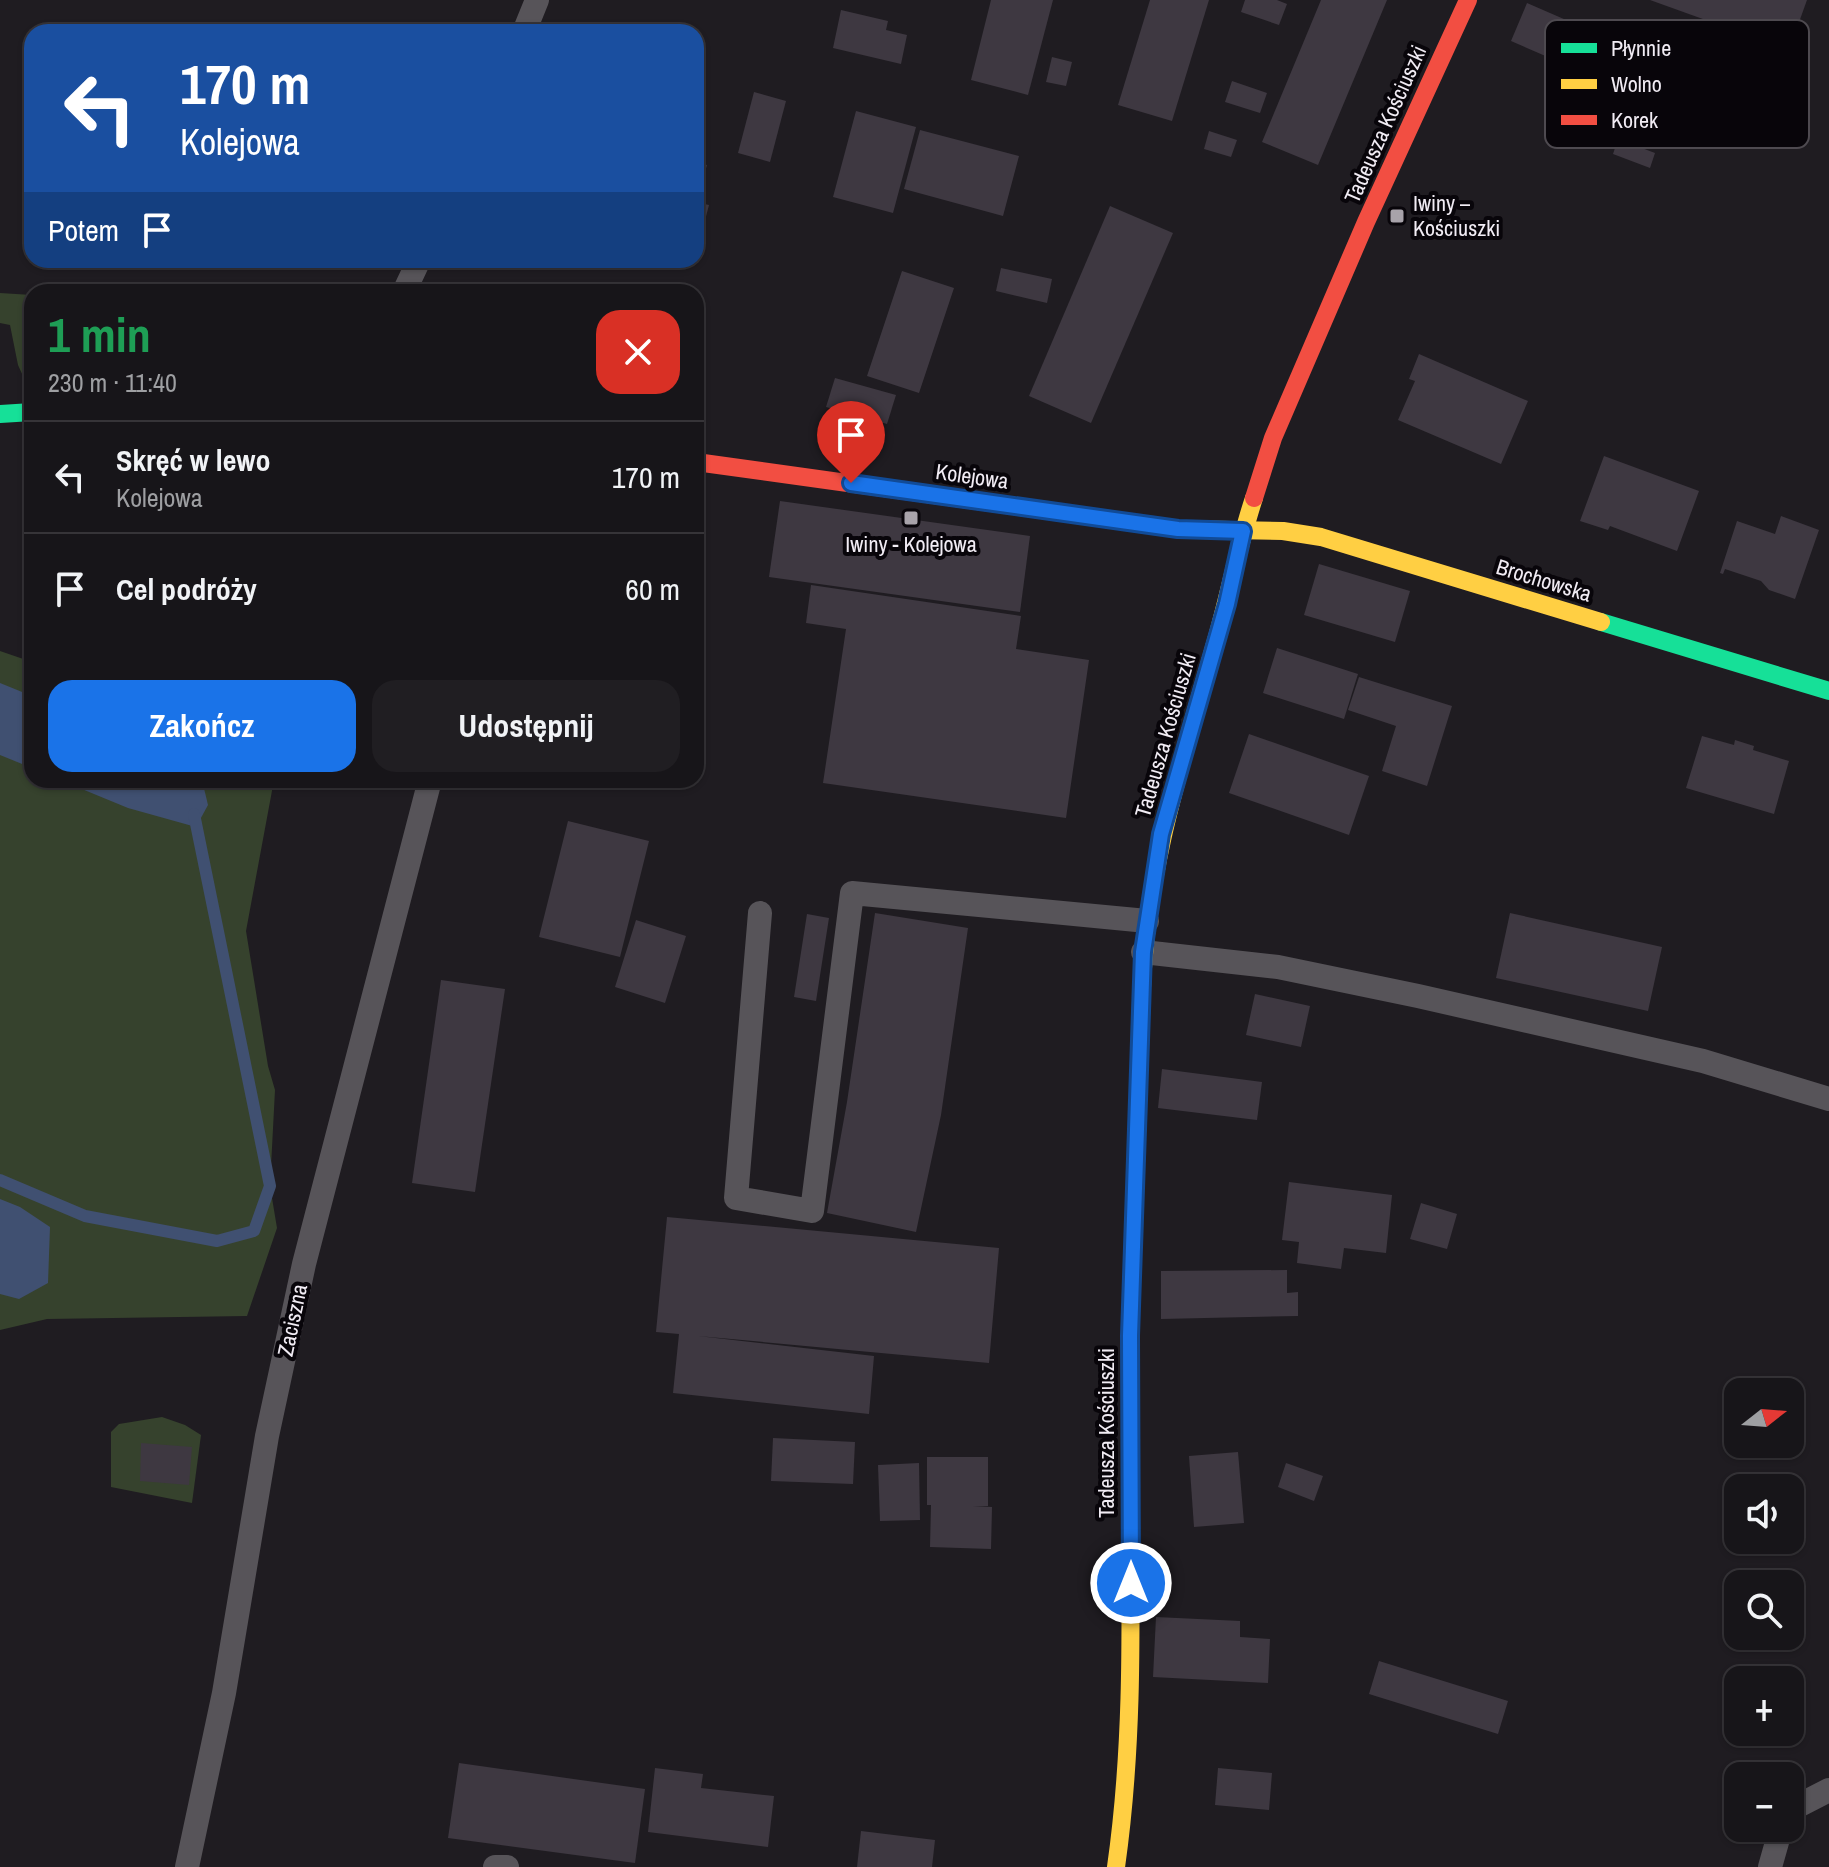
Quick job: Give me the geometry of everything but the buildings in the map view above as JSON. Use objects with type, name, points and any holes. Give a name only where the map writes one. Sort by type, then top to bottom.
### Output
[{"type":"street","name":"Tadeusza Kościuszki","points":[[1116,1867],[1125,1805],[1131,1706],[1130,1336],[1143,952],[1161,834],[1227,604],[1243,531],[1273,438],[1468,0]]},
{"type":"street","points":[[0,414],[24,412]]},
{"type":"street","name":"Kolejowa","points":[[704,463],[1178,529],[1243,531]]},
{"type":"street","name":"Brochowska","points":[[1243,531],[1283,531],[1321,537],[1829,691]]},
{"type":"lane","points":[[527,24],[537,0]]},
{"type":"lane","name":"Zaciszna","points":[[187,1867],[224,1693],[267,1436],[304,1264],[428,788]]},
{"type":"lane","points":[[760,913],[736,1198],[812,1211],[852,893],[1147,921]]},
{"type":"lane","points":[[1143,952],[1278,967],[1418,996],[1703,1061],[1829,1099]]},
{"type":"lane","points":[[1804,1803],[1829,1790]]},
{"type":"lane","points":[[1770,1867],[1777,1842]]},
{"type":"lane","points":[[495,1867],[507,1867]]},
{"type":"green space","points":[[0,293],[24,294],[24,378],[18,365],[10,325],[0,323]]},
{"type":"green space","points":[[0,651],[24,659],[24,788],[273,788],[246,931],[268,1066],[275,1090],[270,1186],[277,1228],[247,1316],[47,1319],[0,1330]]},
{"type":"green space","points":[[162,1417],[201,1435],[192,1503],[111,1487],[111,1432],[119,1424]]},
{"type":"water","points":[[0,683],[24,693],[24,765],[0,755]]},
{"type":"water","points":[[79,788],[204,788],[208,805],[196,827],[128,808]]},
{"type":"water","points":[[0,1199],[20,1207],[50,1227],[48,1283],[19,1299],[0,1294]]},
{"type":"waterway","points":[[0,1180],[85,1216],[217,1241],[254,1231],[270,1186],[194,814]]},
{"type":"traffic: fast","points":[[0,414],[24,412]]},
{"type":"traffic: fast","points":[[1601,622],[1829,691]]},
{"type":"traffic: fast","points":[[1130,1510],[1130,1336],[1142,988]]},
{"type":"traffic: slow","points":[[1142,988],[1158,857],[1254,498]]},
{"type":"traffic: slow","points":[[1106,519],[1178,529],[1283,531],[1321,537],[1601,622]]},
{"type":"traffic: slow","points":[[1116,1867],[1128,1733],[1130,1510]]},
{"type":"traffic: jam","points":[[1254,498],[1273,438],[1366,222],[1468,0]]},
{"type":"traffic: jam","points":[[704,463],[1106,519]]},
{"type":"place","name":"Iwiny – Kościuszki","points":[[1397,216]]},
{"type":"place","name":"Iwiny - Kolejowa","points":[[911,518]]},
{"type":"route","points":[[851,483],[1178,529],[1243,531],[1227,604],[1161,834],[1143,952],[1130,1336],[1131,1583]]}]
